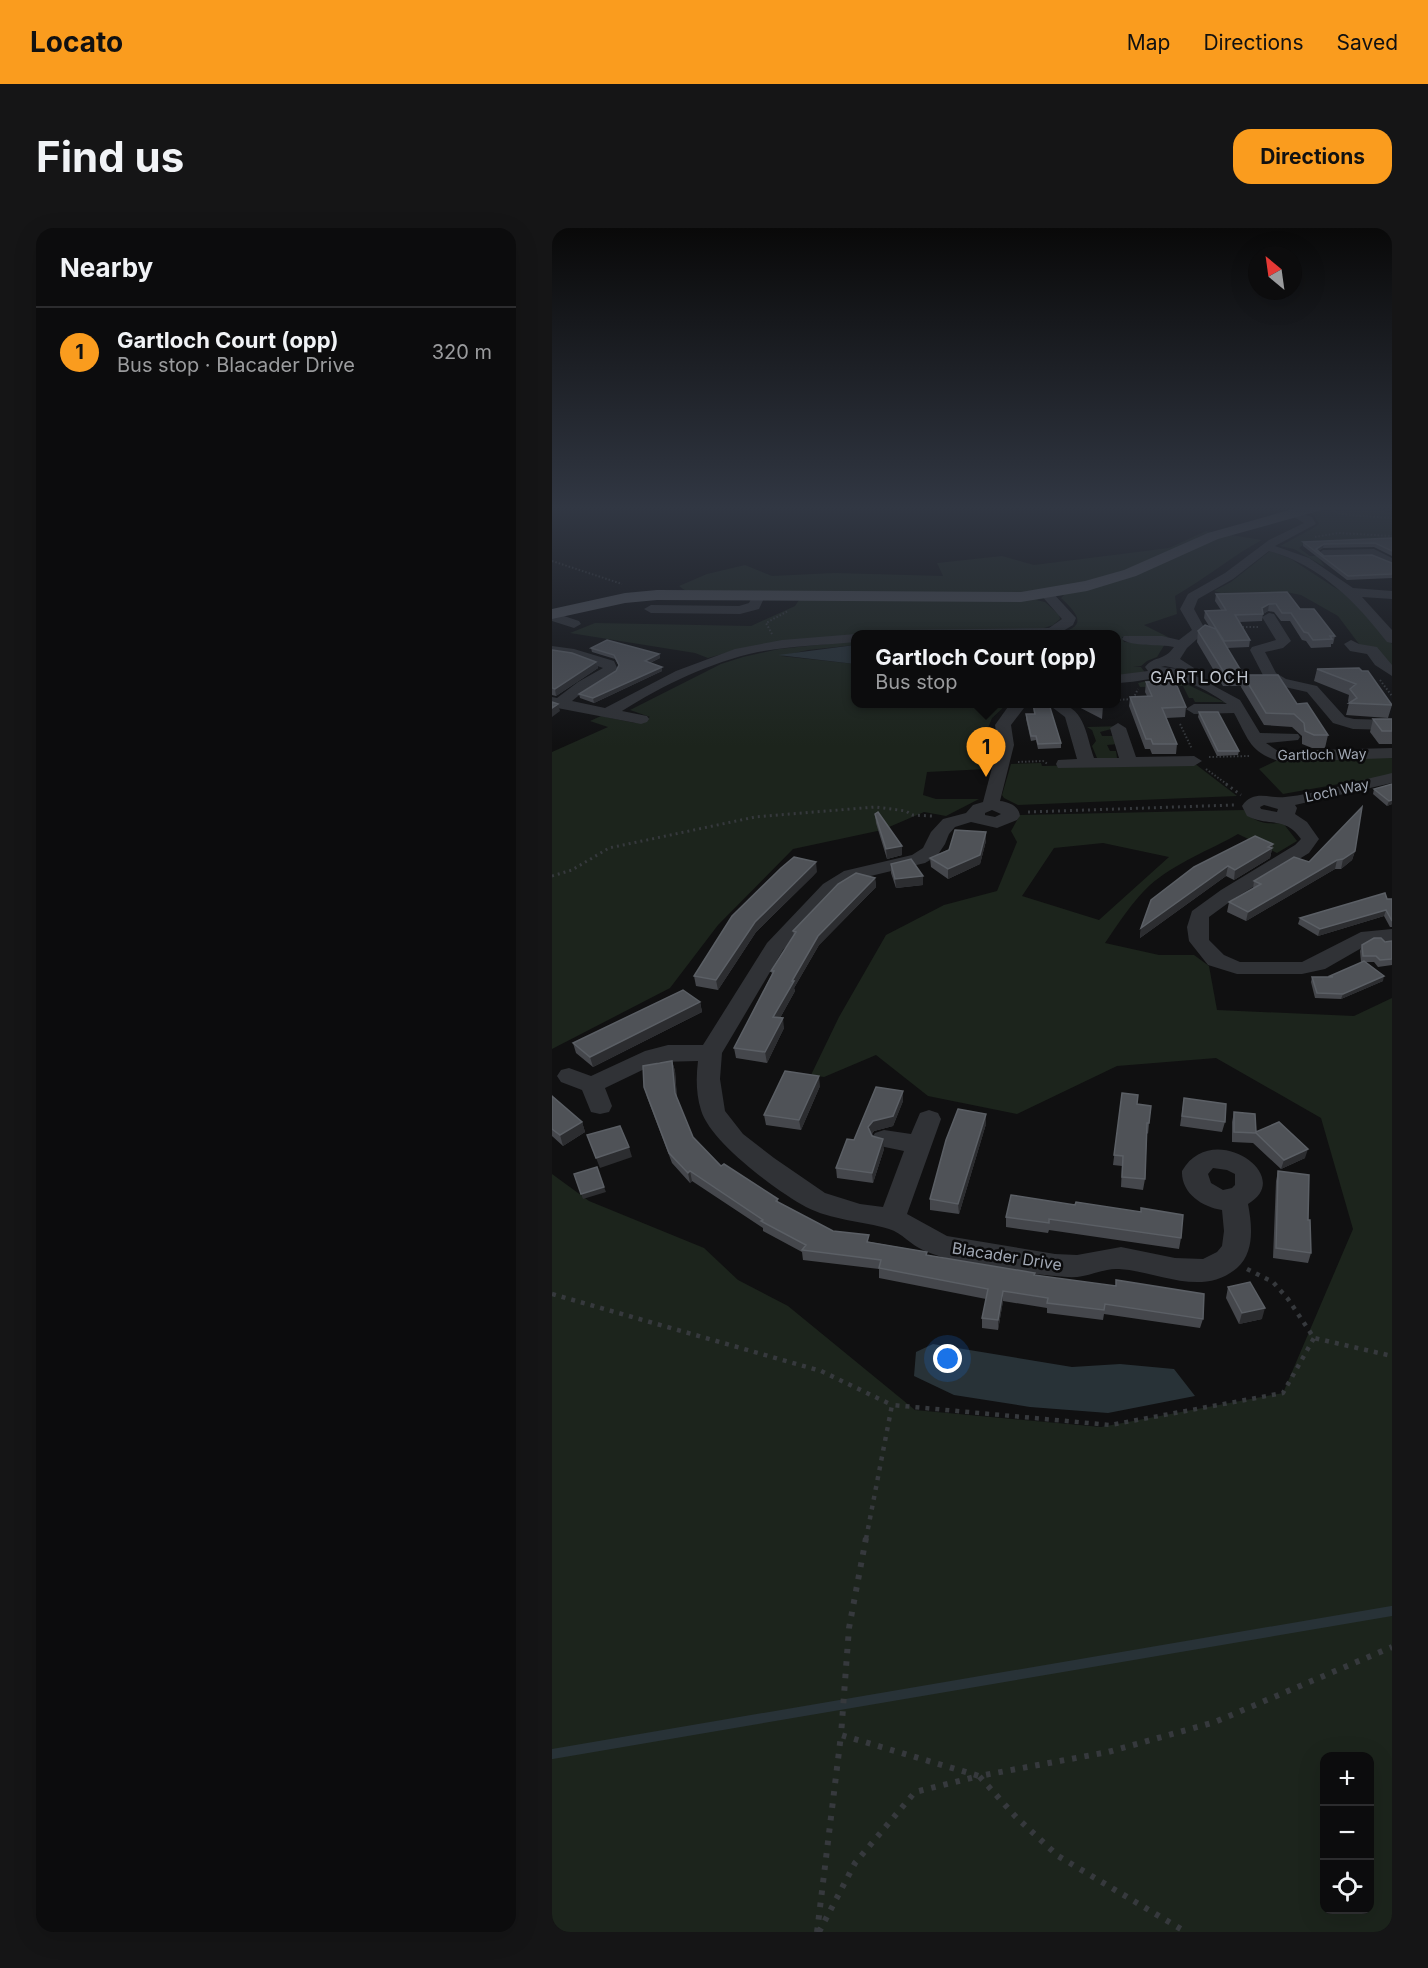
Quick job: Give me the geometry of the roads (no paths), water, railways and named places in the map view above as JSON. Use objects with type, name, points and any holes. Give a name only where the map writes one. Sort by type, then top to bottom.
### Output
[{"type":"main road","points":[[552,615],[625,598],[654,602],[759,596],[1021,597],[1076,587]]},
{"type":"street","points":[[1121,679],[1134,679],[1176,668],[1182,645],[1199,631],[1187,609],[1188,603],[1199,592],[1209,587]]},
{"type":"street","points":[[1343,587],[1374,616],[1392,639]]},
{"type":"street","points":[[1199,592],[1225,596]]},
{"type":"street","points":[[1350,592],[1392,595]]},
{"type":"street","points":[[1046,594],[1066,614],[1068,622],[1055,630]]},
{"type":"street","points":[[552,615],[574,624]]},
{"type":"street","name":"Gartloch Way","points":[[1265,622],[1284,641],[1278,645],[1257,650],[1270,676],[1281,682],[1312,688],[1340,720],[1353,724],[1392,725]]},
{"type":"street","points":[[609,712],[706,664],[741,652],[778,645],[851,638]]},
{"type":"street","points":[[1129,639],[1162,640],[1182,645]]},
{"type":"street","points":[[1351,644],[1355,648],[1372,650],[1380,662],[1392,672]]},
{"type":"street","points":[[552,650],[574,653],[609,664],[611,670],[556,702]]},
{"type":"street","name":"Gartloch Way","points":[[1176,668],[1196,684],[1230,699],[1238,708],[1260,748],[1268,754],[1283,757],[1392,753]]},
{"type":"street","points":[[556,702],[641,719]]},
{"type":"street","points":[[1011,813],[1008,819],[997,823],[983,822],[983,810],[1002,762],[1006,742],[1002,728],[1005,720],[1016,708]]},
{"type":"street","points":[[1062,708],[1072,715],[1087,763]]},
{"type":"street","points":[[1194,709],[1238,708]]},
{"type":"street","points":[[1114,731],[1129,762]]},
{"type":"street","points":[[1255,738],[1292,736]]},
{"type":"street","points":[[1064,764],[1195,759]]},
{"type":"street","name":"Loch Way","points":[[1252,803],[1266,800],[1283,809],[1392,778]]},
{"type":"street","points":[[1283,809],[1307,832],[1310,839],[1302,849],[1228,894],[1199,915],[1197,927],[1199,941],[1216,960],[1237,968],[1302,968],[1317,964],[1368,936],[1392,935]]},
{"type":"street","name":"Blacader Drive","points":[[983,810],[949,824],[940,832],[930,852],[918,859],[851,875],[830,888],[774,947],[710,1053],[708,1078],[713,1111],[734,1140],[748,1153],[816,1200],[860,1214],[892,1219],[908,1225],[931,1242],[945,1247],[1074,1266],[1118,1257],[1186,1270],[1204,1270],[1228,1259],[1236,1244],[1238,1222],[1233,1199]]},
{"type":"street","points":[[569,1076],[596,1096],[653,1056],[668,1053],[710,1053]]},
{"type":"street","points":[[892,1219],[929,1119]]},
{"type":"street","points":[[884,1139],[920,1144]]},
{"type":"waterway","points":[[552,1754],[1392,1611]]},
{"type":"place","name":"Gartloch Court (opp)","points":[[986,777]]},
{"type":"district","name":"GARTLOCH","points":[[1200,677]]}]
